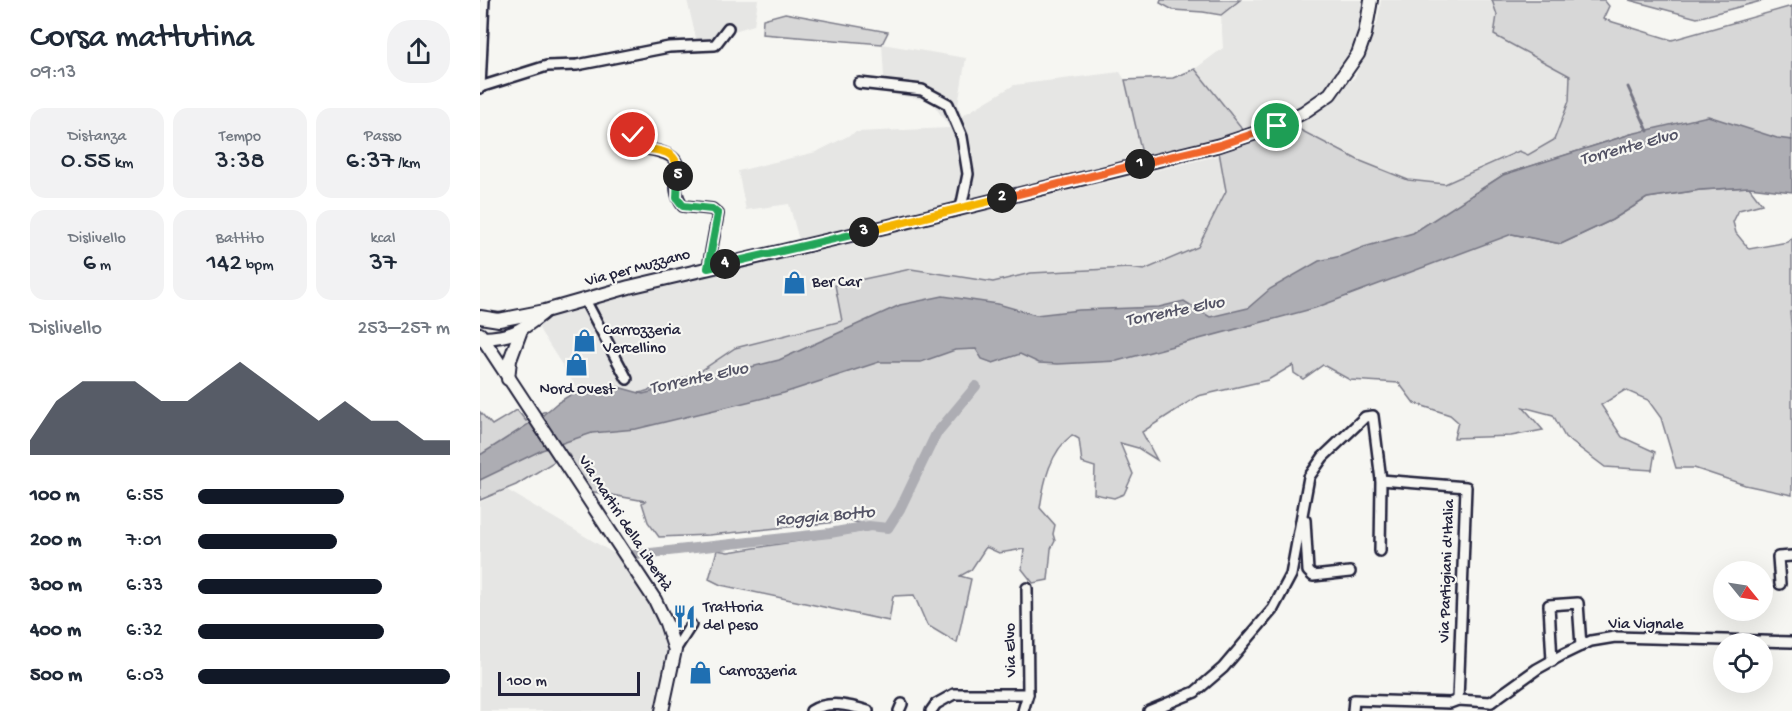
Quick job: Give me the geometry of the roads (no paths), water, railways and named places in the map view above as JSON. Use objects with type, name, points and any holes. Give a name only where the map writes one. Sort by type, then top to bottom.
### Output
[{"type":"street","points":[[484,0],[480,88],[547,66],[577,65],[669,47],[715,45],[728,28]]},
{"type":"street","name":"Via per Muzzano","points":[[480,317],[499,320],[545,311],[629,287],[1220,145],[1277,126],[1304,112],[1330,94],[1358,54],[1365,34],[1371,0]]},
{"type":"street","points":[[859,83],[922,90],[948,104],[962,137],[968,174],[961,208]]},
{"type":"street","points":[[633,135],[642,148],[662,151],[672,156],[678,166],[677,198],[683,206],[712,209],[718,214],[708,268]]},
{"type":"street","points":[[585,300],[627,379]]},
{"type":"street","name":"Via per Muzzano","points":[[481,336],[507,336],[521,330],[545,311]]},
{"type":"street","points":[[499,320],[481,336],[508,379]]},
{"type":"street","points":[[508,379],[510,360],[521,330]]},
{"type":"street","name":"Via Martiri della Libertà","points":[[508,379],[655,600],[675,650]]},
{"type":"street","points":[[1149,711],[1195,692],[1223,669],[1273,609],[1291,575],[1309,477],[1323,458],[1365,417],[1373,416],[1381,480],[1380,551]]},
{"type":"street","name":"Via Partigiani d'Italia","points":[[1381,480],[1466,488],[1458,700]]},
{"type":"street","points":[[1304,506],[1308,571],[1313,576],[1350,572]]},
{"type":"street","points":[[1780,584],[1778,557],[1792,556]]},
{"type":"street","name":"Via Elvo","points":[[1023,711],[1028,694],[1027,588]]},
{"type":"street","points":[[1552,661],[1549,605],[1578,603],[1581,646]]},
{"type":"street","points":[[662,711],[675,650],[692,625]]},
{"type":"street","name":"Via Vignale","points":[[1492,707],[1510,687],[1552,661],[1591,641],[1616,638],[1792,642]]},
{"type":"street","points":[[931,711],[936,704],[954,694],[1028,694]]},
{"type":"street","points":[[1353,711],[1354,700],[1450,703],[1458,700],[1492,707]]},
{"type":"street","points":[[811,711],[817,707],[830,705],[850,706],[868,711]]},
{"type":"water","name":"Torrente Elvo","points":[[1708,116],[1777,138],[1792,140],[1792,192],[1749,187],[1700,190],[1647,198],[1612,220],[1561,244],[1512,234],[1315,308],[1117,361],[1039,363],[1020,354],[993,363],[982,359],[976,349],[955,350],[921,362],[879,362],[784,393],[636,429],[592,433],[542,450],[480,480],[480,455],[583,387],[618,387],[643,394],[779,360],[900,305],[943,296],[998,304],[1036,315],[1079,310],[1159,307],[1184,301],[1210,317],[1248,308],[1270,289],[1319,261],[1413,233],[1503,175],[1631,134]]},
{"type":"waterway","name":"Torrente Elvo","points":[[1628,87],[1648,131]]},
{"type":"waterway","name":"Roggia Botto","points":[[633,555],[830,533],[869,526],[888,528],[900,509],[936,434],[976,386]]},
{"type":"place","name":"Ber Car","points":[[794,283]]},
{"type":"place","name":"Carrozzeria Vercellino","points":[[585,340]]},
{"type":"place","name":"Nord Ovest","points":[[577,365]]},
{"type":"place","name":"Trattoria del peso","points":[[685,617]]},
{"type":"place","name":"Carrozzeria","points":[[701,672]]}]
